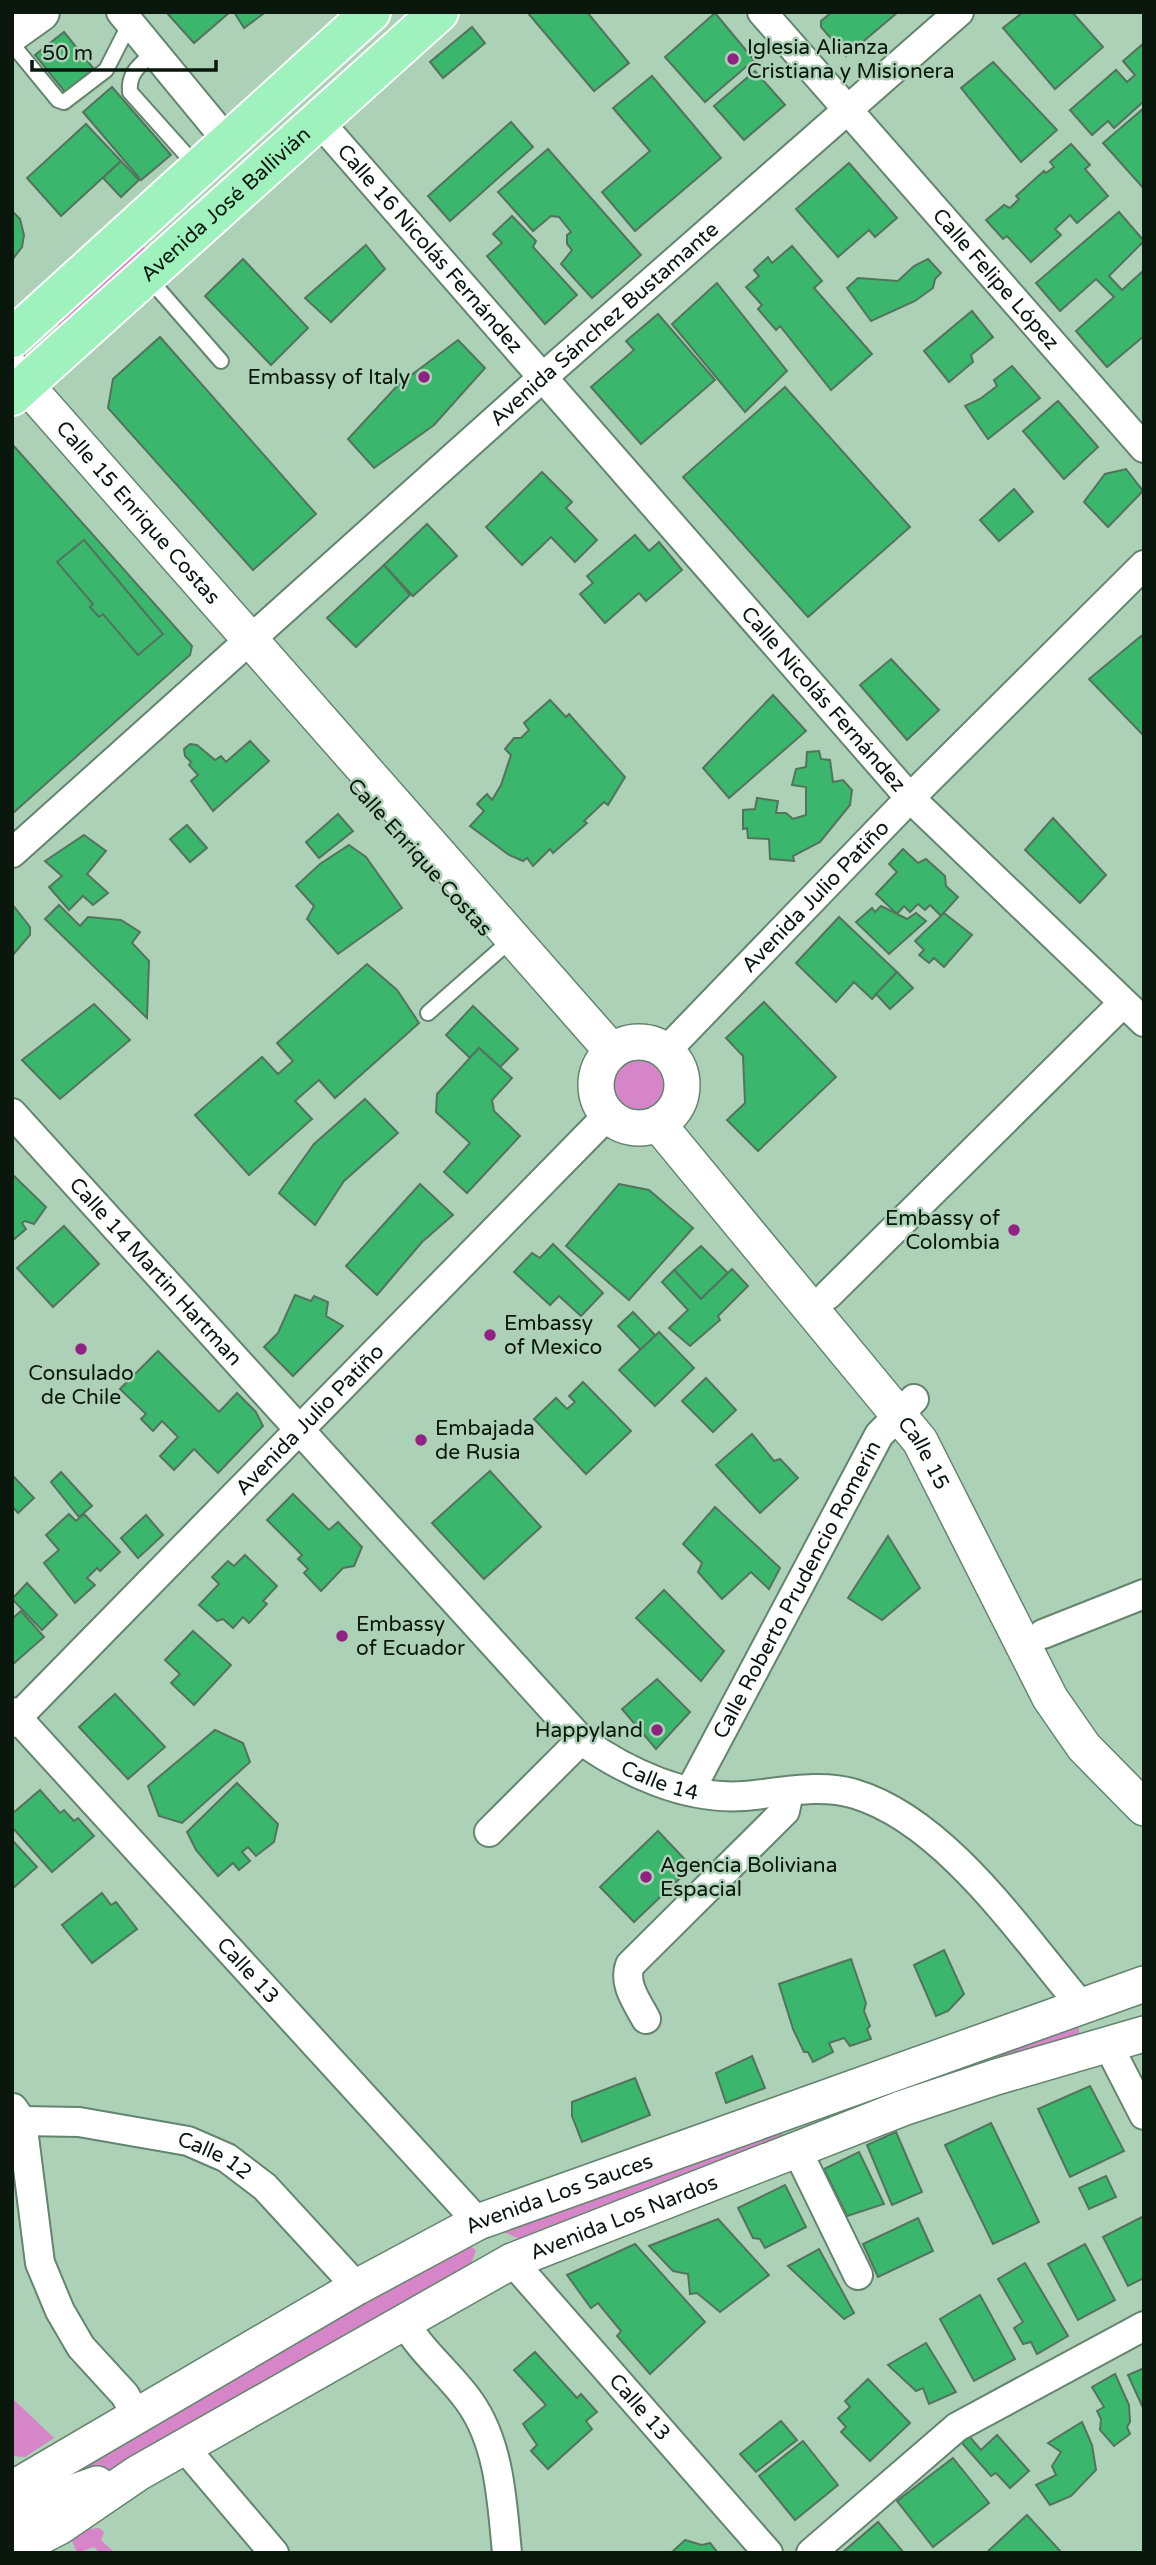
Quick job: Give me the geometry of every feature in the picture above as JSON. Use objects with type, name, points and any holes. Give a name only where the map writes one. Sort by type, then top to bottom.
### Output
[{"type":"main road","points":[[12,32],[40,12]]},
{"type":"main road","name":"Avenida José Ballivián","points":[[12,338],[372,12]]},
{"type":"main road","points":[[228,200],[234,173],[407,12]]},
{"type":"main road","name":"Avenida José Ballivián","points":[[16,388],[439,12]]},
{"type":"street","name":"Calle Felipe López","points":[[762,12],[1144,448]]},
{"type":"street","name":"Avenida Sánchez Bustamante","points":[[12,853],[542,378],[959,12]]},
{"type":"street","points":[[125,18],[229,143]]},
{"type":"street","name":"Calle 16 Nicolás Fernández","points":[[317,119],[542,378]]},
{"type":"street","name":"Calle Nicolás Fernández","points":[[542,378],[910,798],[1144,1022]]},
{"type":"street","name":"Calle 15 Enrique Costas","points":[[16,388],[244,645]]},
{"type":"street","name":"Avenida Julio Patiño","points":[[666,1051],[910,798],[1144,565]]},
{"type":"street","name":"Calle Enrique Costas","points":[[244,645],[606,1058]]},
{"type":"street","points":[[828,1295],[1123,1003]]},
{"type":"street","points":[[634,1042],[646,1042],[666,1051],[676,1062],[683,1087],[666,1119],[630,1128],[607,1115],[596,1090],[606,1058],[634,1042]]},
{"type":"street","name":"Calle 14 Martin Hartman","points":[[12,1114],[299,1429]]},
{"type":"street","name":"Avenida Julio Patiño","points":[[14,1717],[607,1115]]},
{"type":"street","name":"Calle 15","points":[[666,1119],[828,1295],[906,1406]]},
{"type":"street","name":"Calle 15","points":[[666,1119],[906,1406],[950,1452],[1033,1639],[1068,1726],[1144,1808]]},
{"type":"street","name":"Calle Roberto Prudencio Romerin","points":[[690,1791],[879,1435],[906,1406]]},
{"type":"street","name":"Calle 14","points":[[299,1429],[581,1740],[610,1762],[640,1776],[690,1791],[739,1796],[821,1789],[852,1793],[882,1803],[922,1828],[962,1866],[1080,2004]]},
{"type":"street","points":[[1033,1639],[1144,1594]]},
{"type":"street","name":"Calle 15","points":[[1033,1639],[1082,1707],[1144,1774]]},
{"type":"street","name":"Calle 13","points":[[14,1717],[478,2222]]},
{"type":"street","points":[[489,1832],[581,1740]]},
{"type":"street","points":[[646,2019],[629,1985],[627,1974],[630,1965],[785,1811],[789,1792]]},
{"type":"street","name":"Avenida Los Sauces","points":[[14,2513],[136,2415],[357,2287],[478,2222],[1080,2004],[1144,1984]]},
{"type":"street","points":[[1080,2004],[1092,2015],[1144,2115]]},
{"type":"street","name":"Avenida Los Nardos","points":[[138,2473],[512,2261],[915,2104],[1144,2034]]},
{"type":"street","name":"Calle 12","points":[[136,2415],[125,2395],[81,2347],[60,2311],[40,2263],[17,2114],[188,2141],[227,2158],[265,2187],[357,2287]]},
{"type":"street","points":[[797,2150],[858,2275]]},
{"type":"street","points":[[478,2222],[512,2261]]},
{"type":"street","name":"Calle 13","points":[[512,2261],[768,2553]]},
{"type":"street","points":[[404,2321],[412,2337],[470,2402],[485,2432],[497,2469],[507,2553]]},
{"type":"street","points":[[811,2553],[957,2427],[1144,2326]]},
{"type":"street","points":[[184,2447],[274,2553]]},
{"type":"street","points":[[57,2544],[32,2541],[14,2513],[103,2482],[138,2473]]},
{"type":"street","points":[[20,2553],[57,2544],[138,2473]]},
{"type":"lane","points":[[12,44],[58,100],[64,102],[106,70],[125,18]]},
{"type":"lane","points":[[153,54],[134,71],[129,82],[130,92],[199,169]]},
{"type":"lane","points":[[146,274],[221,360]]},
{"type":"lane","points":[[428,1013],[507,943]]},
{"type":"shaded area","points":[[141,244],[147,251],[62,328],[58,325],[56,320]]},
{"type":"shaded area","points":[[633,1056],[643,1056],[658,1064],[664,1073],[664,1095],[658,1104],[643,1112],[633,1112],[615,1100],[610,1089],[610,1079],[622,1061]]},
{"type":"shaded area","points":[[1078,2023],[1080,2037],[888,2102],[884,2093]]},
{"type":"shaded area","points":[[779,2132],[793,2139],[529,2238],[517,2238],[504,2232]]},
{"type":"shaded area","points":[[468,2245],[476,2250],[471,2264],[120,2467],[60,2489],[36,2491]]},
{"type":"shaded area","points":[[12,2398],[54,2438],[25,2457],[12,2456]]},
{"type":"shaded area","points":[[85,2521],[90,2529],[99,2528],[104,2532],[101,2540],[115,2553],[100,2553],[94,2547],[77,2553],[69,2534]]},
{"type":"building","points":[[166,12],[230,12],[194,43]]},
{"type":"building","points":[[234,12],[262,12],[263,14],[244,28]]},
{"type":"building","points":[[527,12],[587,12],[629,63],[594,91]]},
{"type":"building","points":[[832,12],[898,12],[846,56],[821,27],[821,21]]},
{"type":"building","points":[[1023,12],[1072,12],[1103,47],[1055,89],[1003,28]]},
{"type":"building","name":"Iglesia Alianza Cristiana y Misionera","points":[[715,13],[754,60],[705,102],[665,57]]},
{"type":"building","points":[[472,27],[485,43],[443,78],[430,62]]},
{"type":"building","points":[[64,32],[94,69],[65,92],[35,55]]},
{"type":"building","points":[[1144,43],[1144,101],[1114,128],[1108,121],[1092,135],[1070,110],[1116,70],[1127,82],[1135,75],[1123,61]]},
{"type":"building","points":[[993,62],[1057,130],[1021,162],[961,88]]},
{"type":"building","points":[[755,71],[785,105],[744,140],[714,106]]},
{"type":"building","points":[[652,76],[721,158],[635,231],[602,192],[650,151],[613,108]]},
{"type":"building","points":[[112,87],[171,155],[141,180],[83,112]]},
{"type":"building","points":[[1144,108],[1144,189],[1103,143]]},
{"type":"building","points":[[511,122],[533,147],[450,221],[428,196]]},
{"type":"building","points":[[86,124],[121,161],[61,216],[27,178]]},
{"type":"building","points":[[1071,144],[1090,165],[1085,169],[1108,196],[1077,223],[1070,215],[1055,229],[1061,235],[1031,262],[1007,236],[1003,239],[986,220],[1004,205],[1010,208],[1019,199],[1016,196],[1044,171],[1046,173],[1054,167],[1050,162]]},
{"type":"building","points":[[548,149],[641,255],[592,298],[561,264],[572,250],[567,244],[567,235],[571,232],[559,217],[551,216],[533,231],[498,192]]},
{"type":"building","points":[[121,161],[139,180],[121,197],[103,178]]},
{"type":"building","points":[[849,163],[897,218],[875,237],[869,230],[838,257],[796,209]]},
{"type":"building","points":[[12,211],[20,219],[24,235],[22,247],[12,260]]},
{"type":"building","points":[[1119,212],[1144,241],[1109,276],[1122,290],[1144,270],[1144,336],[1107,367],[1076,331],[1114,297],[1096,279],[1060,311],[1036,283]]},
{"type":"building","points":[[512,216],[536,241],[533,247],[577,295],[545,324],[487,256],[502,243],[493,234]]},
{"type":"building","points":[[366,245],[385,269],[331,322],[305,298]]},
{"type":"building","points":[[792,246],[822,281],[814,288],[872,354],[831,390],[780,326],[776,330],[758,309],[762,305],[746,287],[759,276],[754,270],[768,257],[772,263]]},
{"type":"building","points":[[243,259],[308,328],[271,365],[205,296]]},
{"type":"building","points":[[928,259],[941,273],[935,279],[933,288],[915,301],[871,321],[847,288],[858,278],[898,281],[914,266]]},
{"type":"building","points":[[717,283],[787,371],[745,412],[672,324]]},
{"type":"building","points":[[972,311],[993,337],[971,355],[973,362],[949,382],[924,351]]},
{"type":"building","points":[[658,314],[715,380],[641,444],[591,387],[634,350],[626,341]]},
{"type":"building","points":[[160,337],[316,514],[253,570],[108,408],[113,379]]},
{"type":"building","points":[[458,340],[485,368],[434,425],[374,468],[348,439],[398,385]]},
{"type":"building","points":[[1012,366],[1040,398],[988,439],[965,406],[997,386],[994,380]]},
{"type":"building","points":[[785,387],[910,527],[808,617],[683,477]]},
{"type":"building","points":[[1058,401],[1098,447],[1064,479],[1023,431]]},
{"type":"building","points":[[12,444],[192,646],[190,655],[12,814]]},
{"type":"building","points":[[1126,469],[1143,491],[1108,527],[1084,502],[1105,474]]},
{"type":"building","points":[[542,472],[572,502],[566,508],[597,540],[575,562],[551,537],[522,565],[486,527]]},
{"type":"building","points":[[1014,489],[1033,512],[999,541],[980,520]]},
{"type":"building","points":[[427,524],[457,556],[413,596],[384,565]]},
{"type":"building","points":[[635,535],[649,551],[659,542],[682,570],[646,601],[639,593],[605,623],[580,594],[593,583],[587,576]]},
{"type":"building","points":[[84,540],[163,634],[138,655],[103,614],[99,617],[90,607],[93,604],[57,562]]},
{"type":"building","points":[[384,565],[410,595],[356,647],[327,618]]},
{"type":"building","points":[[1141,636],[1144,639],[1144,736],[1089,679]]},
{"type":"building","points":[[891,659],[939,710],[907,740],[860,685]]},
{"type":"building","points":[[773,695],[806,731],[729,798],[703,768]]},
{"type":"building","points":[[550,700],[566,717],[569,714],[625,777],[608,805],[604,802],[584,821],[587,823],[553,853],[550,849],[533,866],[527,858],[523,861],[509,855],[470,826],[484,811],[477,804],[487,794],[492,800],[501,785],[511,755],[505,749],[514,738],[521,738],[529,730],[524,723]]},
{"type":"building","points":[[250,741],[269,761],[213,811],[191,781],[198,775],[189,765],[191,762],[185,756],[184,749],[190,744],[197,745],[215,760],[221,756],[226,762]]},
{"type":"building","points":[[819,751],[821,759],[830,760],[833,782],[843,780],[852,790],[850,805],[820,842],[793,856],[794,861],[770,859],[769,839],[748,838],[747,828],[743,829],[743,810],[755,809],[757,798],[778,801],[776,813],[786,813],[793,819],[806,815],[806,787],[792,785],[796,769],[806,767],[807,752]]},
{"type":"building","points":[[338,814],[353,831],[319,858],[306,842]]},
{"type":"building","points":[[1053,818],[1106,875],[1080,903],[1025,850]]},
{"type":"building","points":[[187,825],[207,848],[190,862],[170,839]]},
{"type":"building","points":[[84,835],[106,851],[87,874],[108,893],[93,905],[83,896],[69,910],[49,887],[62,876],[45,861]]},
{"type":"building","points":[[349,845],[366,857],[402,908],[338,954],[307,919],[314,906],[296,886],[320,864]]},
{"type":"building","points":[[903,849],[918,863],[926,859],[945,876],[946,886],[958,897],[941,916],[930,905],[925,910],[918,904],[910,912],[904,906],[897,914],[876,894],[897,872],[889,864]]},
{"type":"building","points":[[12,904],[30,927],[30,935],[12,956]]},
{"type":"building","points":[[59,905],[80,926],[88,917],[121,920],[140,932],[132,943],[149,961],[147,1018],[45,919]]},
{"type":"building","points":[[881,906],[907,919],[916,913],[926,921],[889,954],[856,922],[872,908],[875,912]]},
{"type":"building","points":[[944,913],[972,935],[944,967],[934,958],[929,963],[919,955],[924,950],[915,941]]},
{"type":"building","points":[[839,917],[897,972],[872,999],[854,982],[836,1002],[796,963]]},
{"type":"building","points":[[367,964],[397,990],[419,1023],[335,1098],[319,1080],[295,1101],[312,1119],[249,1175],[195,1115],[262,1057],[278,1074],[293,1061],[277,1043]]},
{"type":"building","points":[[897,972],[913,988],[890,1009],[876,994]]},
{"type":"building","points":[[764,1002],[836,1077],[758,1151],[727,1120],[745,1103],[743,1056],[726,1038]]},
{"type":"building","points":[[94,1004],[130,1040],[60,1099],[22,1060]]},
{"type":"building","points":[[473,1006],[518,1049],[500,1067],[479,1048],[470,1058],[446,1035]]},
{"type":"building","points":[[479,1048],[512,1078],[492,1100],[494,1111],[520,1136],[467,1193],[444,1172],[470,1143],[436,1112],[437,1094]]},
{"type":"building","points":[[365,1099],[398,1133],[344,1181],[315,1225],[279,1193],[314,1144]]},
{"type":"building","points":[[12,1174],[46,1207],[34,1224],[25,1221],[22,1223],[26,1229],[12,1241]]},
{"type":"building","points":[[420,1184],[453,1215],[422,1242],[377,1295],[346,1266]]},
{"type":"building","points":[[619,1184],[649,1190],[693,1228],[629,1300],[566,1246]]},
{"type":"building","points":[[64,1226],[99,1264],[53,1307],[17,1268]]},
{"type":"building","points":[[553,1244],[603,1293],[581,1316],[559,1296],[550,1305],[514,1272],[532,1253],[540,1258]]},
{"type":"building","points":[[701,1246],[728,1273],[701,1299],[674,1270]]},
{"type":"building","points":[[732,1269],[748,1286],[718,1316],[720,1320],[690,1346],[669,1328],[688,1310],[662,1282],[674,1270],[701,1299]]},
{"type":"building","points":[[295,1295],[311,1301],[314,1296],[328,1302],[326,1316],[343,1326],[293,1376],[264,1347],[278,1333]]},
{"type":"building","points":[[633,1312],[656,1336],[641,1350],[618,1326]]},
{"type":"building","points":[[659,1332],[694,1368],[655,1406],[619,1370]]},
{"type":"building","points":[[158,1351],[219,1412],[237,1393],[256,1412],[263,1426],[218,1473],[194,1449],[174,1470],[160,1456],[178,1437],[162,1421],[153,1431],[141,1419],[146,1414],[120,1389]]},
{"type":"building","points":[[706,1378],[736,1410],[713,1432],[682,1401]]},
{"type":"building","points":[[583,1382],[631,1431],[586,1474],[534,1419],[556,1398],[567,1409],[575,1402],[569,1396]]},
{"type":"building","points":[[752,1434],[774,1461],[780,1459],[798,1478],[760,1513],[716,1465]]},
{"type":"building","points":[[490,1471],[541,1527],[484,1579],[432,1523]]},
{"type":"building","points":[[61,1472],[92,1506],[79,1517],[51,1482]]},
{"type":"building","points":[[12,1475],[34,1498],[18,1513],[12,1506]]},
{"type":"building","points":[[293,1494],[329,1530],[338,1522],[362,1547],[354,1566],[343,1568],[321,1591],[304,1573],[308,1569],[298,1559],[302,1555],[267,1520]]},
{"type":"building","points":[[715,1507],[780,1568],[769,1589],[751,1572],[722,1599],[698,1572],[702,1563],[683,1544]]},
{"type":"building","points":[[69,1514],[76,1521],[84,1514],[120,1552],[100,1571],[97,1568],[87,1578],[95,1585],[75,1603],[44,1563],[59,1550],[46,1535]]},
{"type":"building","points":[[146,1515],[163,1535],[138,1558],[121,1538]]},
{"type":"building","points":[[888,1536],[920,1588],[882,1620],[848,1598]]},
{"type":"building","points":[[245,1555],[277,1586],[263,1601],[267,1604],[249,1623],[243,1617],[233,1628],[223,1619],[217,1621],[199,1605],[219,1584],[212,1577],[228,1561],[234,1566]]},
{"type":"building","points":[[27,1583],[57,1615],[42,1630],[12,1599]]},
{"type":"building","points":[[664,1590],[724,1651],[701,1681],[636,1618]]},
{"type":"building","points":[[21,1611],[44,1637],[12,1665],[12,1619]]},
{"type":"building","points":[[193,1631],[231,1665],[194,1705],[171,1683],[180,1674],[165,1660]]},
{"type":"building","name":"Happyland","points":[[657,1679],[690,1712],[656,1749],[622,1709]]},
{"type":"building","points":[[115,1694],[165,1747],[128,1779],[79,1727]]},
{"type":"building","points":[[215,1730],[243,1743],[250,1762],[182,1823],[159,1816],[148,1786]]},
{"type":"building","points":[[237,1783],[278,1824],[274,1842],[256,1856],[248,1847],[242,1852],[250,1861],[239,1870],[233,1863],[218,1876],[196,1850],[187,1832]]},
{"type":"building","points":[[40,1790],[60,1813],[64,1810],[74,1821],[78,1818],[94,1836],[52,1872],[12,1827],[12,1814]]},
{"type":"building","name":"Agencia Boliviana Espacial","points":[[658,1831],[692,1867],[634,1922],[600,1887]]},
{"type":"building","points":[[12,1840],[37,1867],[12,1889]]},
{"type":"building","points":[[102,1893],[111,1905],[116,1902],[137,1929],[92,1963],[62,1925]]},
{"type":"building","points":[[944,1950],[964,1994],[948,2011],[936,2016],[914,1965]]},
{"type":"building","points":[[851,1959],[866,2003],[864,2011],[870,2026],[867,2029],[871,2039],[850,2046],[844,2038],[829,2043],[833,2052],[813,2062],[808,2052],[804,2052],[793,2029],[779,1984]]},
{"type":"building","points":[[752,2056],[765,2088],[726,2103],[716,2073]]},
{"type":"building","points":[[635,2078],[650,2115],[582,2142],[572,2116],[572,2102]]},
{"type":"building","points":[[1090,2086],[1124,2151],[1070,2177],[1038,2109]]},
{"type":"building","points":[[991,2123],[1039,2222],[993,2244],[945,2145]]},
{"type":"building","points":[[896,2132],[922,2192],[892,2205],[867,2145]]},
{"type":"building","points":[[859,2152],[884,2204],[847,2216],[824,2169]]},
{"type":"building","points":[[1106,2176],[1116,2197],[1089,2209],[1079,2188]]},
{"type":"building","points":[[785,2185],[806,2227],[765,2248],[760,2239],[753,2238],[738,2208]]},
{"type":"building","points":[[1144,2216],[1144,2278],[1128,2286],[1103,2237]]},
{"type":"building","points":[[918,2218],[933,2251],[878,2277],[863,2244]]},
{"type":"building","points":[[718,2219],[769,2275],[720,2312],[697,2293],[690,2294],[688,2274],[673,2271],[649,2246]]},
{"type":"building","points":[[635,2244],[705,2322],[650,2374],[617,2336],[621,2331],[598,2303],[591,2308],[567,2275]]},
{"type":"building","points":[[1085,2244],[1115,2300],[1078,2320],[1048,2264]]},
{"type":"building","points":[[819,2249],[854,2313],[844,2319],[788,2266]]},
{"type":"building","points":[[1025,2263],[1068,2336],[1037,2354],[1031,2342],[1023,2344],[1014,2328],[1023,2322],[998,2279]]},
{"type":"building","points":[[980,2295],[1015,2359],[974,2381],[940,2319]]},
{"type":"building","points":[[926,2343],[956,2392],[929,2404],[923,2388],[916,2391],[888,2365]]},
{"type":"building","points":[[535,2352],[577,2398],[581,2394],[597,2412],[586,2421],[592,2429],[548,2469],[531,2451],[537,2445],[523,2424],[546,2405],[514,2370]]},
{"type":"building","points":[[1144,2368],[1144,2410],[1128,2375]]},
{"type":"building","points":[[1115,2374],[1129,2405],[1130,2422],[1127,2427],[1130,2434],[1114,2446],[1100,2430],[1101,2419],[1097,2411],[1104,2407],[1092,2387]]},
{"type":"building","points":[[868,2379],[910,2423],[870,2461],[841,2432],[846,2427],[838,2418],[850,2407],[845,2401]]},
{"type":"building","points":[[781,2421],[797,2440],[756,2472],[740,2454]]},
{"type":"building","points":[[1082,2422],[1092,2445],[1096,2470],[1071,2496],[1050,2505],[1036,2485],[1056,2475],[1052,2466],[1061,2452],[1048,2443]]},
{"type":"building","points":[[997,2435],[1029,2471],[1010,2488],[996,2473],[991,2476],[962,2443],[969,2436],[981,2450]]},
{"type":"building","points":[[803,2441],[838,2485],[795,2520],[759,2476]]},
{"type":"building","points":[[953,2458],[989,2503],[933,2547],[897,2501]]},
{"type":"building","points":[[1027,2515],[1062,2553],[986,2553]]},
{"type":"building","points":[[878,2522],[904,2553],[845,2553],[844,2551]]},
{"type":"building","points":[[685,2540],[702,2545],[710,2543],[718,2553],[671,2553]]},
{"type":"place","name":"Iglesia Alianza Cristiana y Misionera","points":[[733,59]]},
{"type":"place","name":"Embassy of Italy","points":[[424,377]]},
{"type":"place","name":"Embassy of Colombia","points":[[1014,1230]]},
{"type":"place","name":"Embassy of Mexico","points":[[490,1335]]},
{"type":"place","name":"Consulado de Chile","points":[[81,1349]]},
{"type":"place","name":"Embajada de Rusia","points":[[421,1440]]},
{"type":"place","name":"Embassy of Ecuador","points":[[342,1636]]},
{"type":"place","name":"Happyland","points":[[657,1730]]},
{"type":"place","name":"Agencia Boliviana Espacial","points":[[646,1877]]}]
